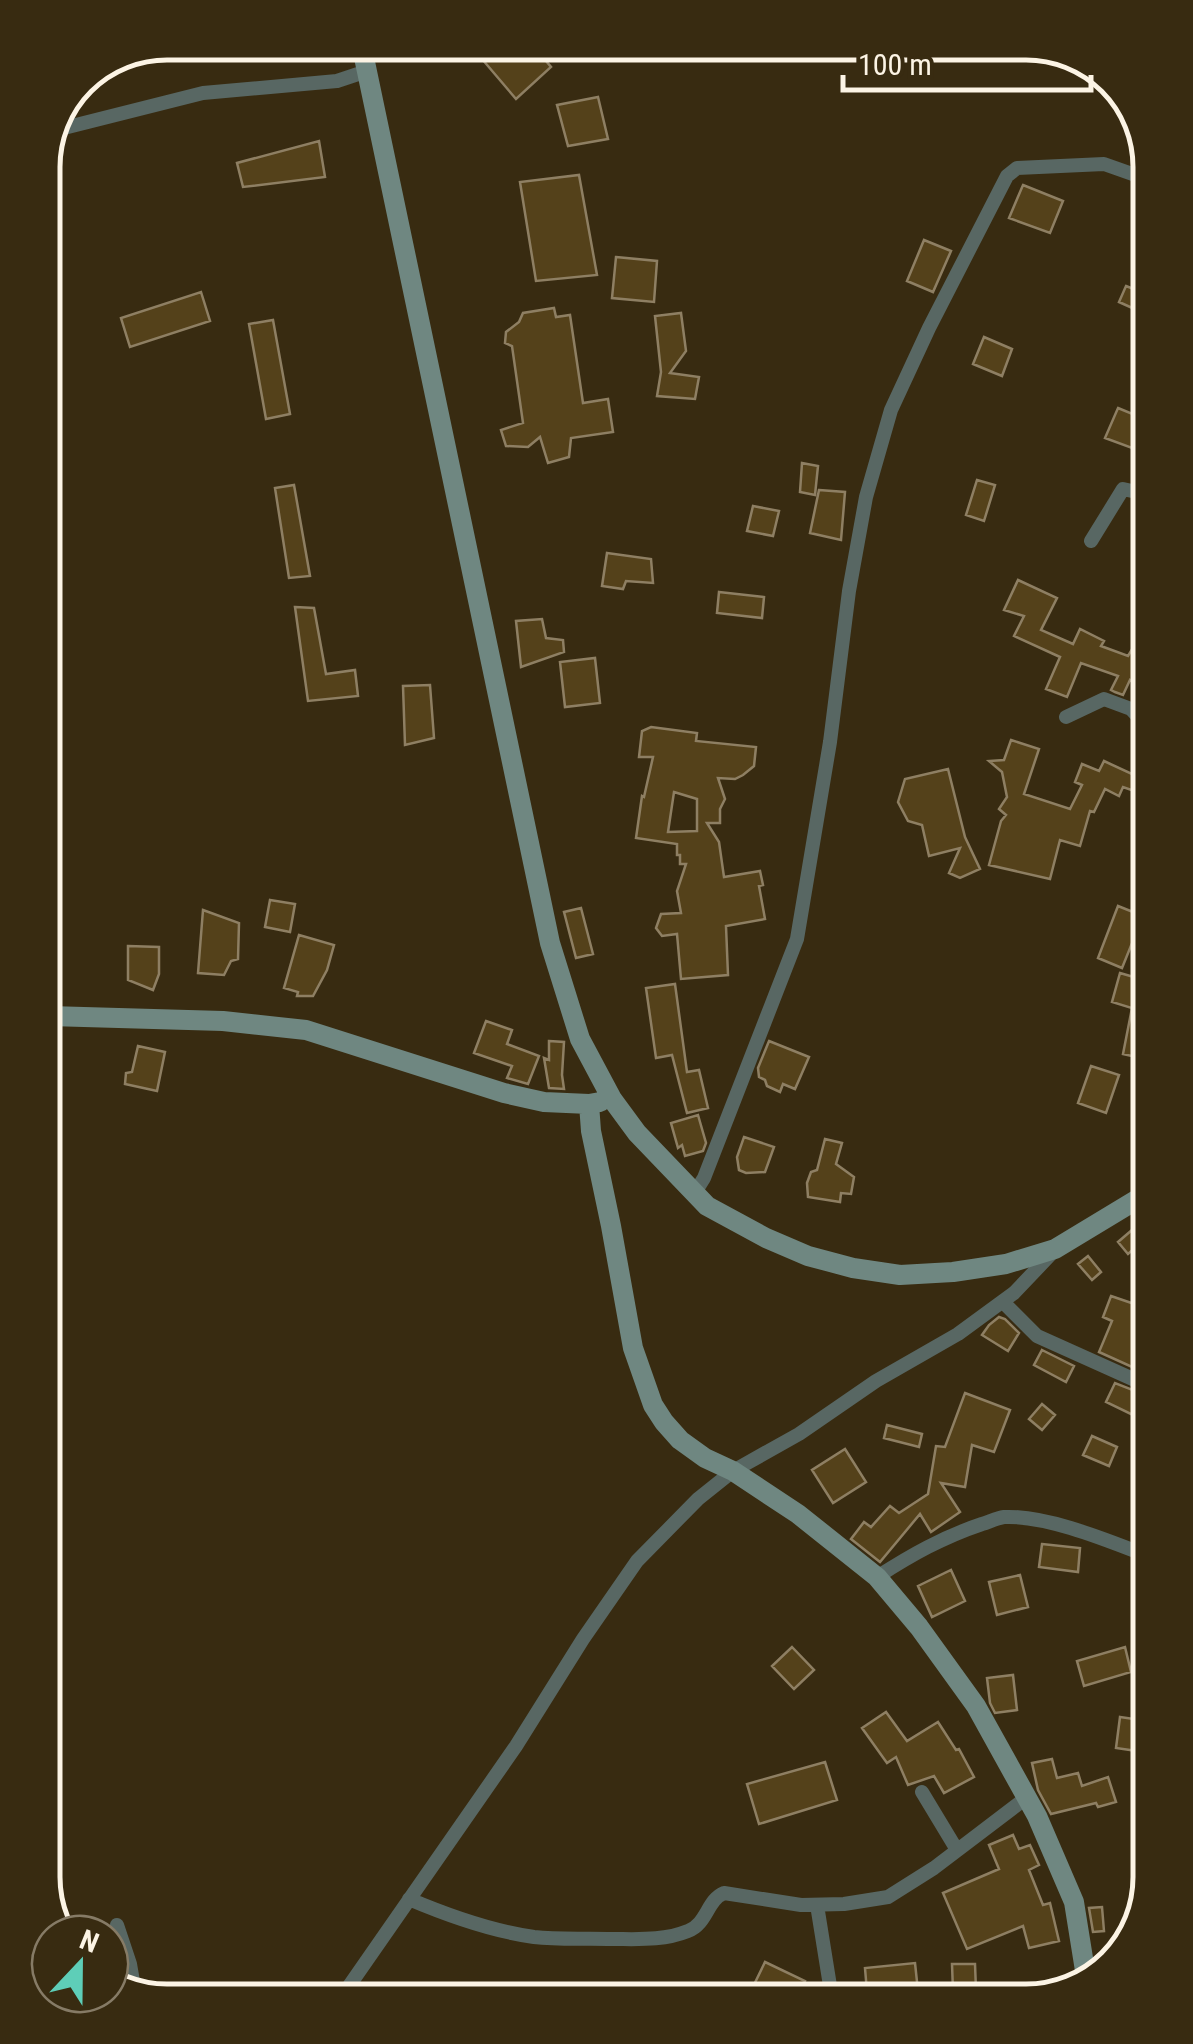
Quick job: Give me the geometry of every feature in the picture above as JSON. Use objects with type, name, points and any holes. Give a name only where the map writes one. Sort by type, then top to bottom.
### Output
[{"type":"main road","points":[[365,60],[550,944],[580,1039],[612,1100],[637,1133],[707,1206],[808,1256],[869,1270],[900,1275],[1006,1264],[1055,1249],[1133,1202]]},
{"type":"main road","points":[[60,1016],[223,1021],[306,1030],[504,1093],[544,1102],[589,1104],[612,1100]]},
{"type":"main road","points":[[589,1104],[633,1348],[653,1404],[680,1440],[798,1514],[877,1577],[920,1627],[976,1706],[1037,1816],[1074,1902],[1084,1966]]},
{"type":"street","points":[[69,127],[202,94],[336,82],[367,71]]},
{"type":"street","points":[[694,1194],[704,1178],[797,939],[830,742],[852,572],[866,497],[890,410],[1006,176],[1017,168],[1104,164],[1133,174]]},
{"type":"street","points":[[1091,541],[1123,489],[1133,491]]},
{"type":"street","points":[[1066,717],[1104,699],[1133,711]]},
{"type":"street","points":[[350,1984],[516,1746],[637,1561],[698,1499],[733,1471],[958,1334],[1014,1293],[1055,1249]]},
{"type":"street","points":[[1002,1302],[1037,1336],[1133,1380]]},
{"type":"street","points":[[877,1577],[948,1536],[1002,1517],[1052,1523],[1133,1550]]},
{"type":"street","points":[[922,1792],[958,1850]]},
{"type":"street","points":[[409,1899],[444,1914],[536,1937],[661,1939],[693,1930],[717,1896],[724,1893],[801,1906],[888,1897],[934,1868],[1026,1798]]},
{"type":"street","points":[[817,1905],[830,1984]]},
{"type":"building","points":[[483,60],[545,60],[551,67],[516,99]]},
{"type":"building","points":[[598,97],[608,139],[568,146],[557,105]]},
{"type":"building","points":[[319,141],[325,177],[243,187],[237,163]]},
{"type":"building","points":[[579,175],[597,275],[536,281],[520,182]]},
{"type":"building","points":[[1023,185],[1063,201],[1050,233],[1009,218]]},
{"type":"building","points":[[924,240],[951,251],[933,292],[907,281]]},
{"type":"building","points":[[616,257],[657,261],[654,302],[612,298]]},
{"type":"building","points":[[1126,286],[1133,289],[1133,308],[1119,302]]},
{"type":"building","points":[[201,292],[210,321],[130,347],[121,318]]},
{"type":"building","points":[[554,308],[556,317],[570,315],[583,403],[608,399],[613,432],[571,438],[569,457],[548,463],[540,437],[528,447],[506,446],[501,430],[523,423],[512,346],[505,343],[506,332],[519,322],[523,313]]},
{"type":"building","points":[[681,313],[686,351],[670,373],[699,377],[695,399],[657,396],[661,372],[655,316]]},
{"type":"building","points":[[273,320],[290,414],[266,419],[249,324]]},
{"type":"building","points":[[984,337],[1012,349],[1002,376],[973,364]]},
{"type":"building","points":[[1118,408],[1133,414],[1132,448],[1105,438]]},
{"type":"building","points":[[802,463],[818,466],[815,495],[800,492]]},
{"type":"building","points":[[977,480],[995,485],[984,521],[966,515]]},
{"type":"building","points":[[294,485],[310,576],[289,578],[275,488]]},
{"type":"building","points":[[819,490],[845,492],[841,540],[810,533]]},
{"type":"building","points":[[753,506],[779,511],[773,536],[747,531]]},
{"type":"building","points":[[607,553],[651,559],[653,583],[626,581],[623,589],[602,586]]},
{"type":"building","points":[[1018,580],[1057,598],[1041,630],[1073,644],[1080,629],[1104,641],[1101,646],[1128,656],[1133,648],[1133,682],[1130,680],[1123,695],[1111,690],[1118,676],[1081,663],[1067,697],[1046,689],[1060,657],[1014,636],[1024,616],[1004,610]]},
{"type":"building","points":[[719,592],[764,597],[762,618],[717,613]]},
{"type":"building","points":[[295,607],[314,608],[326,674],[355,670],[358,696],[308,701]]},
{"type":"building","points":[[542,619],[546,638],[563,640],[564,652],[521,667],[516,621]]},
{"type":"building","points":[[595,658],[600,703],[565,707],[560,662]]},
{"type":"building","points":[[430,685],[434,738],[405,745],[403,686]]},
{"type":"building","points":[[651,727],[697,733],[696,741],[756,747],[754,766],[743,775],[735,779],[718,778],[725,799],[720,823],[707,823],[719,842],[724,877],[760,871],[763,885],[759,886],[765,919],[726,926],[728,975],[681,979],[677,934],[662,936],[656,928],[661,914],[681,913],[677,891],[686,864],[680,864],[677,844],[636,838],[653,757],[639,757],[642,731]],"holes":[[[674,792],[697,799],[697,831],[668,832]]]},
{"type":"building","points":[[1011,740],[1039,749],[1024,794],[1070,809],[1082,785],[1075,782],[1082,764],[1099,771],[1104,761],[1133,774],[1133,790],[1123,787],[1119,796],[1105,789],[1094,812],[1090,811],[1080,846],[1060,840],[1050,879],[989,865],[1006,815],[999,809],[1007,797],[1002,772],[989,761],[1004,760]]},
{"type":"building","points":[[948,769],[965,837],[980,869],[960,878],[949,873],[960,848],[929,856],[922,825],[908,821],[898,802],[905,779]]},
{"type":"building","points":[[270,900],[295,904],[290,932],[265,927]]},
{"type":"building","points":[[1118,906],[1133,912],[1133,941],[1122,968],[1098,958]]},
{"type":"building","points":[[581,908],[593,954],[576,958],[564,912]]},
{"type":"building","points":[[203,910],[239,923],[238,959],[231,961],[224,975],[198,973]]},
{"type":"building","points":[[299,935],[334,945],[327,970],[313,996],[297,996],[298,992],[284,988]]},
{"type":"building","points":[[128,946],[159,947],[159,974],[153,990],[128,980]]},
{"type":"building","points":[[1120,973],[1133,977],[1133,1056],[1123,1054],[1132,1008],[1112,1002]]},
{"type":"building","points":[[675,984],[687,1072],[699,1070],[708,1108],[687,1113],[672,1055],[656,1058],[646,988]]},
{"type":"building","points":[[486,1021],[512,1030],[507,1044],[539,1056],[528,1084],[507,1078],[512,1066],[474,1053]]},
{"type":"building","points":[[549,1041],[564,1042],[564,1089],[549,1088],[544,1058],[549,1060]]},
{"type":"building","points":[[769,1041],[809,1057],[795,1089],[783,1084],[780,1092],[759,1077],[758,1068]]},
{"type":"building","points":[[138,1046],[165,1052],[157,1091],[125,1084]]},
{"type":"building","points":[[1091,1066],[1119,1075],[1106,1113],[1078,1103]]},
{"type":"building","points":[[698,1115],[706,1143],[703,1151],[685,1156],[682,1145],[678,1148],[671,1123]]},
{"type":"building","points":[[744,1137],[774,1147],[765,1172],[739,1170],[737,1157]]},
{"type":"building","points":[[825,1139],[842,1143],[836,1164],[854,1177],[851,1194],[841,1193],[840,1202],[808,1197],[807,1183],[811,1172],[817,1170]]},
{"type":"building","points":[[1133,1229],[1133,1250],[1128,1254],[1118,1242]]},
{"type":"building","points":[[1088,1256],[1101,1272],[1092,1280],[1078,1264]]},
{"type":"building","points":[[1111,1296],[1133,1304],[1133,1367],[1099,1352],[1112,1321],[1103,1317]]},
{"type":"building","points":[[999,1317],[1019,1333],[1008,1351],[982,1335]]},
{"type":"building","points":[[1042,1350],[1074,1366],[1066,1382],[1034,1365]]},
{"type":"building","points":[[1115,1383],[1133,1390],[1133,1415],[1106,1402]]},
{"type":"building","points":[[965,1393],[1010,1410],[994,1452],[972,1445],[965,1487],[941,1483],[960,1512],[931,1532],[920,1514],[880,1562],[851,1539],[864,1522],[871,1527],[890,1506],[899,1513],[928,1494],[936,1446],[945,1447]]},
{"type":"building","points":[[1042,1404],[1055,1415],[1042,1430],[1029,1419]]},
{"type":"building","points":[[887,1425],[922,1434],[919,1447],[884,1438]]},
{"type":"building","points":[[1092,1436],[1117,1447],[1109,1466],[1083,1455]]},
{"type":"building","points":[[845,1449],[866,1482],[833,1503],[812,1470]]},
{"type":"building","points":[[1042,1544],[1080,1548],[1078,1572],[1039,1567]]},
{"type":"building","points":[[951,1570],[965,1601],[932,1617],[918,1586]]},
{"type":"building","points":[[1020,1575],[1028,1607],[997,1615],[989,1582]]},
{"type":"building","points":[[792,1647],[814,1670],[794,1689],[772,1666]]},
{"type":"building","points":[[1125,1647],[1131,1672],[1084,1686],[1077,1661]]},
{"type":"building","points":[[1013,1675],[1017,1710],[995,1713],[987,1678]]},
{"type":"building","points":[[886,1712],[907,1741],[938,1722],[974,1777],[944,1793],[934,1776],[908,1785],[896,1757],[887,1763],[862,1728]]},
{"type":"building","points":[[1120,1717],[1133,1719],[1133,1750],[1116,1748]]},
{"type":"building","points":[[1052,1759],[1057,1778],[1078,1773],[1082,1786],[1108,1777],[1116,1802],[1051,1814],[1038,1790],[1032,1763]]},
{"type":"building","points":[[825,1762],[837,1800],[759,1824],[747,1784]]},
{"type":"building","points":[[1013,1835],[1019,1849],[1030,1845],[1039,1865],[1029,1870],[1043,1905],[1050,1903],[1059,1941],[1029,1948],[1023,1926],[967,1949],[943,1893],[999,1869],[989,1845]]},
{"type":"building","points":[[1102,1907],[1104,1931],[1093,1932],[1089,1908]]},
{"type":"building","points":[[765,1962],[805,1981],[804,1984],[754,1984]]},
{"type":"building","points":[[915,1963],[917,1984],[866,1984],[865,1968]]},
{"type":"building","points":[[952,1964],[975,1964],[976,1984],[953,1984]]}]
